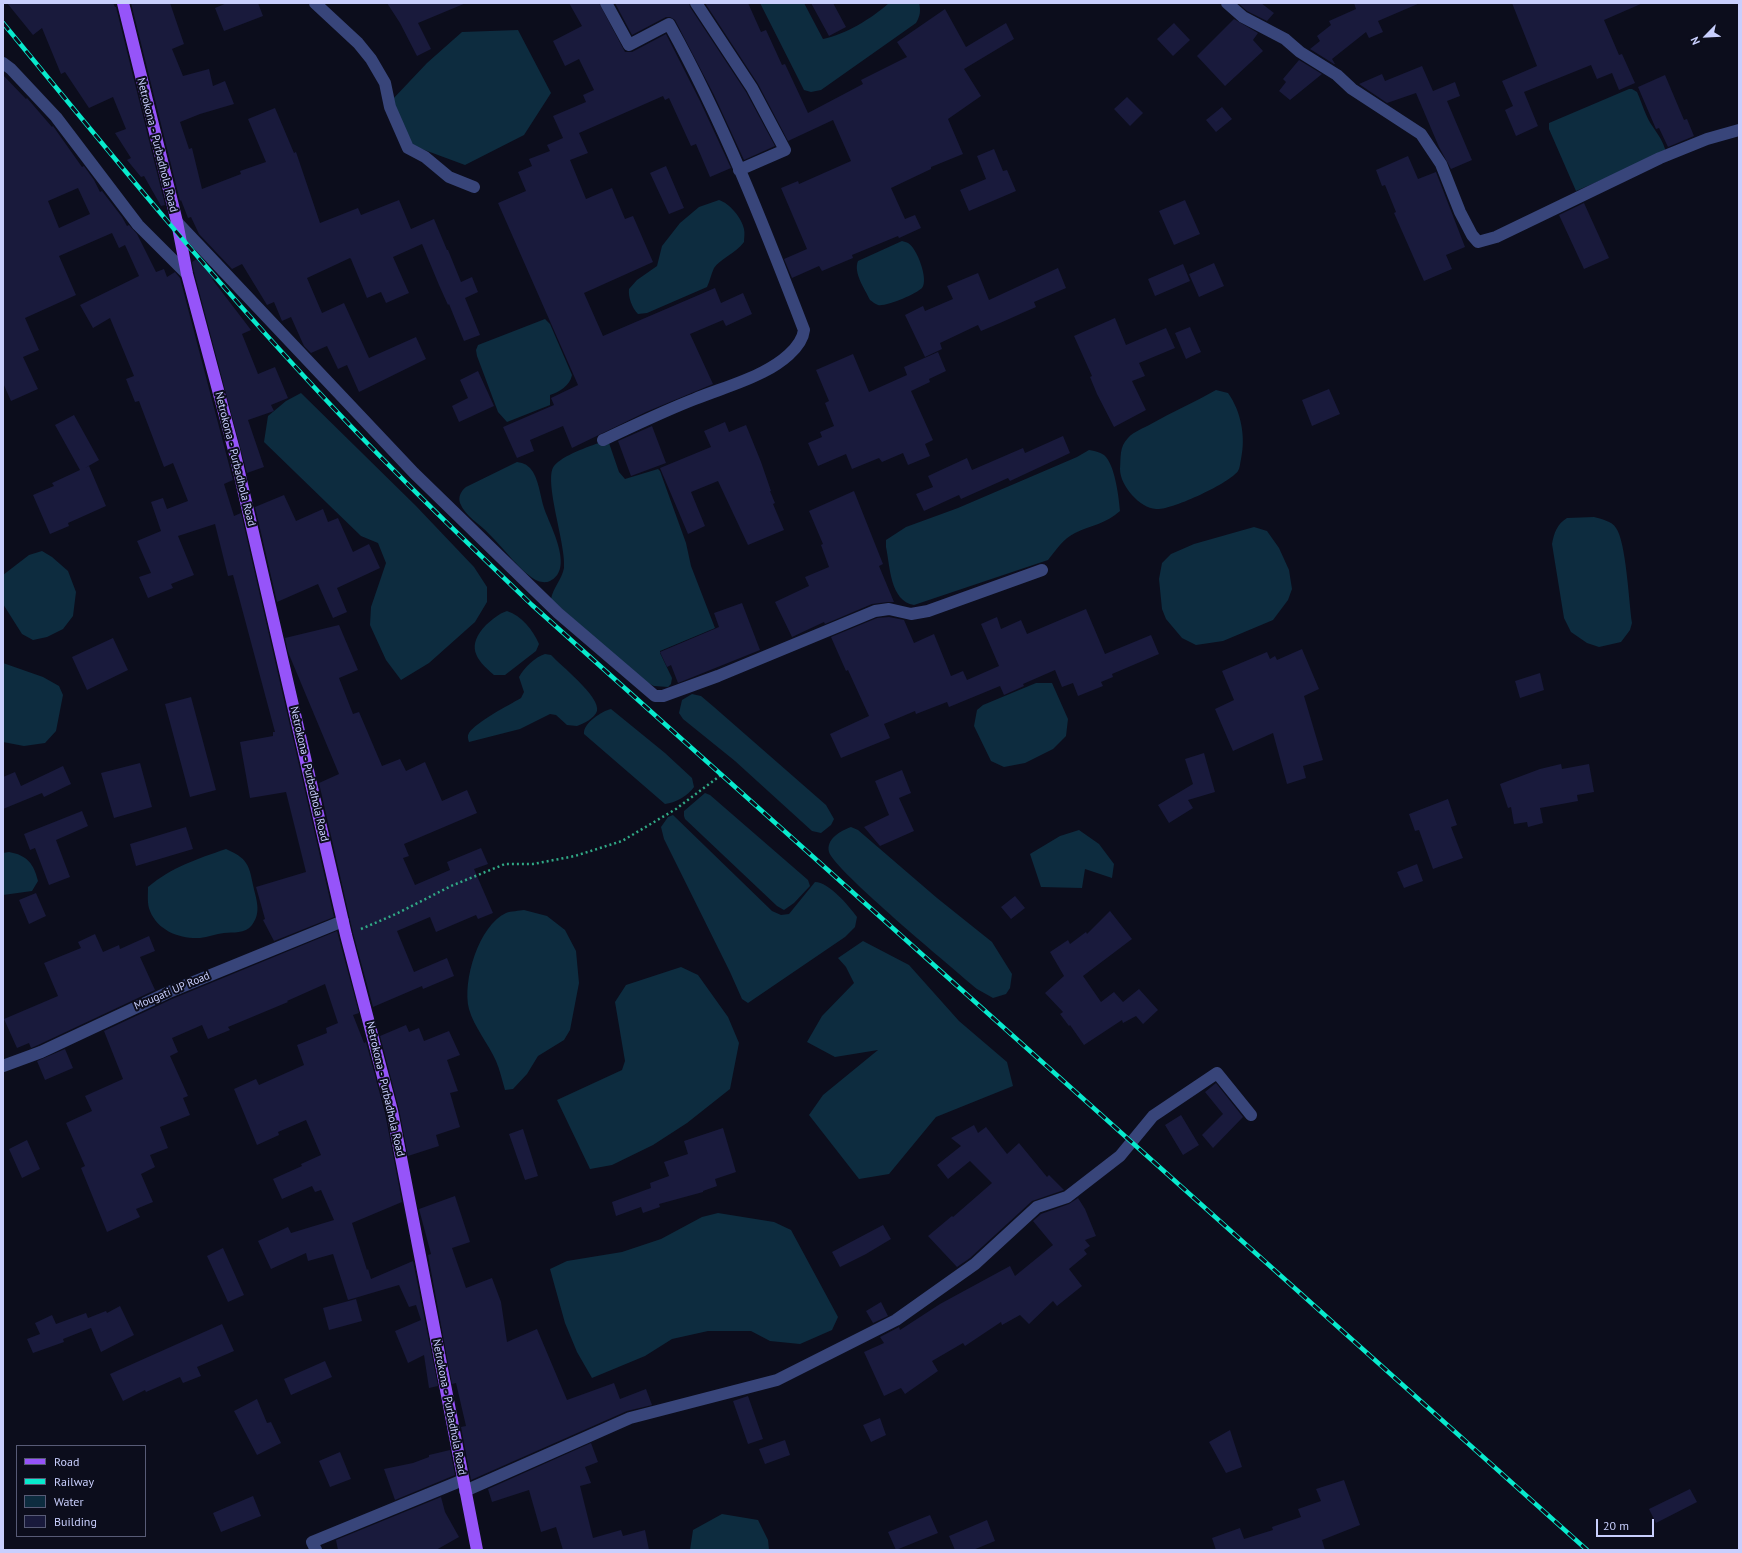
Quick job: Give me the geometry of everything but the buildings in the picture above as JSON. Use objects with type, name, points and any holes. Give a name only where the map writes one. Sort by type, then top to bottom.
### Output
[{"type":"main road","name":"Netrokona - Purbadhola Road","points":[[123,3],[177,222],[187,274],[234,450],[346,935],[392,1111],[477,1550]]},
{"type":"street","points":[[315,3],[358,42],[371,60],[385,83],[390,107],[408,148],[425,157],[449,177],[474,188]]},
{"type":"street","points":[[603,440],[693,399],[764,372],[790,354],[798,346],[804,330],[739,170],[696,72],[669,24],[629,45],[606,3]]},
{"type":"street","points":[[696,3],[752,88],[785,150],[739,170]]},
{"type":"street","points":[[1227,3],[1243,18],[1285,39],[1300,52],[1337,75],[1352,90],[1421,134],[1441,164],[1460,212],[1472,235],[1478,242],[1496,237],[1660,158],[1707,139],[1739,130]]},
{"type":"street","points":[[3,63],[11,69],[56,117],[138,225],[187,274]]},
{"type":"street","points":[[177,222],[414,473],[558,613],[655,696],[664,696],[718,676],[875,611],[889,609],[911,614],[928,611],[1042,570]]},
{"type":"street","name":"Mougati UP Road","points":[[3,1066],[40,1052],[169,992],[343,921]]},
{"type":"street","points":[[316,1550],[312,1542],[464,1485],[630,1418],[777,1380],[896,1320],[975,1264],[1037,1208],[1067,1197],[1120,1156],[1153,1116],[1217,1073],[1251,1115]]},
{"type":"path","points":[[346,935],[396,914],[452,886],[505,864],[533,864],[568,857],[622,841],[676,809],[721,775]]},
{"type":"water","points":[[760,3],[804,3],[823,39],[849,30],[874,15],[889,3],[919,3],[920,11],[916,23],[821,90],[811,92],[804,90]]},
{"type":"water","points":[[518,30],[551,93],[524,135],[465,165],[411,145],[392,100],[427,63],[462,32]]},
{"type":"water","points":[[1629,89],[1637,92],[1648,119],[1661,139],[1666,152],[1576,191],[1549,129],[1549,123]]},
{"type":"water","points":[[719,200],[727,204],[741,220],[744,231],[744,242],[714,268],[707,287],[647,313],[638,314],[631,302],[629,289],[637,280],[657,266],[662,246],[680,223],[699,207]]},
{"type":"water","points":[[902,241],[908,243],[915,251],[921,264],[924,284],[919,291],[908,297],[887,304],[875,304],[870,300],[858,276],[858,261]]},
{"type":"water","points":[[545,319],[550,324],[572,375],[571,379],[564,388],[550,395],[550,405],[507,422],[498,412],[476,350],[478,345]]},
{"type":"water","points":[[1216,390],[1228,393],[1239,416],[1243,433],[1243,442],[1240,467],[1238,471],[1233,476],[1212,489],[1174,506],[1156,509],[1144,505],[1127,489],[1121,476],[1121,453],[1125,441],[1136,432]]},
{"type":"water","points":[[301,393],[416,506],[474,567],[487,587],[487,602],[475,622],[429,663],[401,680],[386,660],[370,625],[371,607],[386,563],[378,543],[361,536],[264,442],[268,416],[286,401]]},
{"type":"water","points":[[601,442],[609,443],[619,472],[625,479],[658,469],[660,471],[686,543],[691,566],[715,628],[660,651],[672,678],[671,684],[668,687],[654,686],[640,679],[551,599],[564,568],[564,558],[553,499],[551,474],[554,466],[563,458]]},
{"type":"water","points":[[1089,450],[1104,455],[1108,459],[1114,473],[1120,511],[1115,515],[1104,522],[1071,535],[1060,545],[1048,560],[914,605],[906,602],[900,597],[892,582],[886,540],[906,527],[958,508],[1077,457]]},
{"type":"water","points":[[517,462],[529,467],[533,472],[539,487],[544,508],[559,547],[561,557],[560,567],[557,575],[548,582],[538,581],[525,572],[485,530],[465,512],[460,503],[460,494],[466,487]]},
{"type":"water","points":[[1594,517],[1612,524],[1616,528],[1619,535],[1625,558],[1632,623],[1630,630],[1621,642],[1599,647],[1587,643],[1571,632],[1564,618],[1552,544],[1556,529],[1567,518]]},
{"type":"water","points":[[1254,527],[1267,531],[1279,548],[1289,570],[1292,589],[1288,600],[1273,620],[1223,641],[1196,645],[1182,638],[1166,619],[1162,609],[1159,579],[1162,563],[1171,554],[1194,544]]},
{"type":"water","points":[[42,551],[52,557],[68,571],[76,592],[73,616],[63,629],[47,637],[33,640],[22,634],[3,604],[3,575],[29,555]]},
{"type":"water","points":[[507,611],[517,616],[526,624],[534,634],[539,644],[536,651],[505,675],[494,675],[482,663],[475,652],[476,639],[486,625],[498,615]]},
{"type":"water","points":[[545,654],[551,655],[587,690],[597,705],[596,714],[577,726],[567,725],[556,715],[550,714],[520,729],[469,742],[469,733],[478,724],[521,698],[524,692],[519,677],[530,663]]},
{"type":"water","points":[[3,663],[43,677],[59,686],[63,695],[56,731],[45,743],[24,746],[3,742]]},
{"type":"water","points":[[1036,683],[1052,683],[1068,719],[1066,736],[1053,749],[1025,763],[1004,767],[991,761],[974,726],[977,710],[983,705]]},
{"type":"water","points":[[692,694],[701,696],[826,805],[834,819],[831,825],[821,833],[812,831],[735,761],[683,719],[679,713],[682,700]]},
{"type":"water","points":[[611,709],[665,753],[692,778],[694,787],[685,796],[677,801],[665,804],[584,734],[587,726],[594,718]]},
{"type":"water","points":[[705,793],[710,795],[808,880],[810,886],[794,903],[784,910],[777,906],[685,819],[684,811]]},
{"type":"water","points":[[673,815],[772,911],[781,915],[789,914],[815,882],[826,886],[844,901],[857,917],[855,927],[845,937],[748,1003],[742,999],[664,839],[661,827],[668,817]]},
{"type":"water","points":[[851,827],[858,830],[937,898],[992,942],[1012,974],[1010,988],[1006,994],[993,998],[977,989],[872,898],[836,862],[829,852],[830,843],[838,833]]},
{"type":"water","points":[[1079,830],[1099,844],[1114,864],[1112,878],[1085,869],[1082,888],[1041,887],[1030,854],[1060,836]]},
{"type":"water","points":[[226,849],[238,855],[246,862],[250,871],[258,910],[252,925],[246,930],[242,931],[192,938],[170,932],[158,924],[149,908],[148,887],[166,874],[176,869],[195,860]]},
{"type":"water","points":[[9,852],[21,855],[32,865],[38,881],[32,891],[3,895],[3,853]]},
{"type":"water","points":[[524,910],[547,916],[565,930],[576,951],[579,983],[570,1030],[564,1040],[538,1056],[527,1074],[513,1089],[505,1090],[496,1061],[471,1016],[467,997],[468,984],[475,955],[488,929],[496,919],[506,913]]},
{"type":"water","points":[[863,941],[909,965],[959,1021],[1007,1062],[1013,1086],[936,1117],[889,1174],[859,1179],[809,1115],[823,1095],[878,1050],[835,1057],[807,1042],[822,1016],[854,983],[846,967],[838,958]]},
{"type":"water","points":[[681,967],[698,975],[728,1017],[739,1043],[730,1089],[687,1123],[653,1145],[612,1165],[590,1169],[557,1100],[622,1070],[625,1061],[615,1002],[626,985]]},
{"type":"water","points":[[718,1213],[774,1222],[791,1230],[838,1317],[832,1330],[800,1344],[770,1341],[751,1331],[708,1331],[672,1339],[645,1356],[592,1378],[577,1352],[565,1323],[550,1269],[567,1261],[622,1252],[661,1239],[702,1217]]},
{"type":"water","points":[[722,1514],[758,1520],[768,1540],[769,1550],[690,1550],[693,1530]]},
{"type":"railway","points":[[3,23],[156,208],[274,343],[367,443],[477,552],[532,605],[1587,1550]]}]
